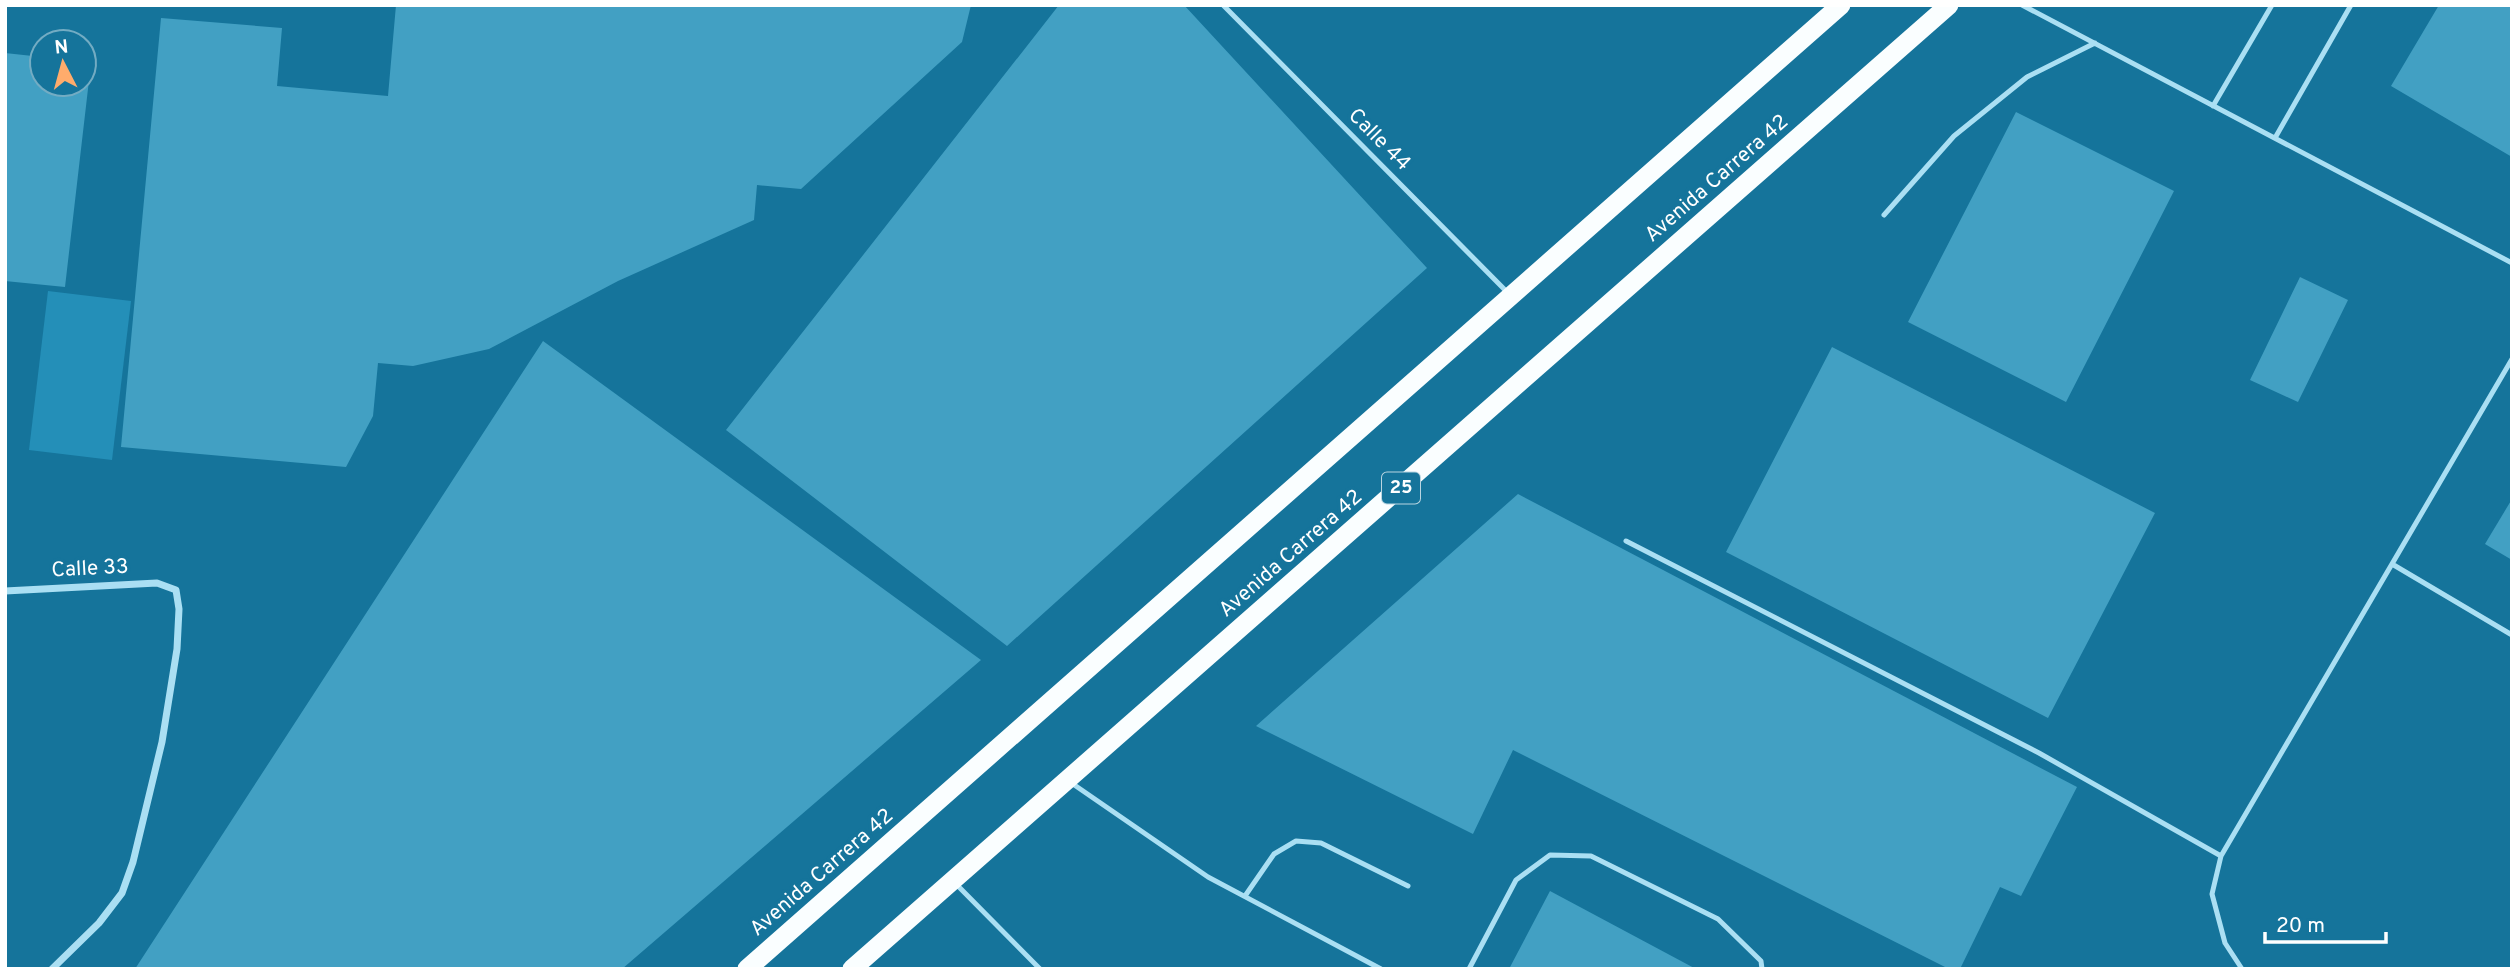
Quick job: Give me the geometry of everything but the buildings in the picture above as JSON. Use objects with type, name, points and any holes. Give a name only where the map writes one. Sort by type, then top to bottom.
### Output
[{"type":"highway","name":"Avenida Carrera 42","points":[[752,966],[1841,5]]},
{"type":"highway","name":"Avenida Carrera 42","points":[[852,969],[1949,5]]},
{"type":"street","name":"Calle 33","points":[[5,591],[157,583],[176,590],[179,608],[177,649],[162,742],[133,862],[122,893],[99,923],[52,969]]},
{"type":"lane","name":"Calle 44","points":[[1223,5],[1512,296]]},
{"type":"lane","points":[[2022,5],[2512,263]]},
{"type":"lane","points":[[2213,106],[2272,5]]},
{"type":"lane","points":[[2275,138],[2351,5]]},
{"type":"lane","points":[[1884,215],[1954,136],[2027,77],[2095,43]]},
{"type":"lane","points":[[2242,969],[2225,943],[2212,894],[2221,856],[2512,359]]},
{"type":"lane","points":[[1626,541],[2039,753],[2221,856]]},
{"type":"lane","points":[[2392,564],[2512,635]]},
{"type":"lane","points":[[1068,781],[1208,877],[1381,969]]},
{"type":"lane","points":[[1245,896],[1274,855],[1296,841],[1321,844],[1408,886]]},
{"type":"lane","points":[[1469,969],[1516,880],[1550,855],[1591,856],[1718,919],[1761,961],[1762,969]]},
{"type":"lane","points":[[953,881],[1040,969]]},
{"type":"shaded area","points":[[48,291],[131,301],[112,460],[29,450]]}]
